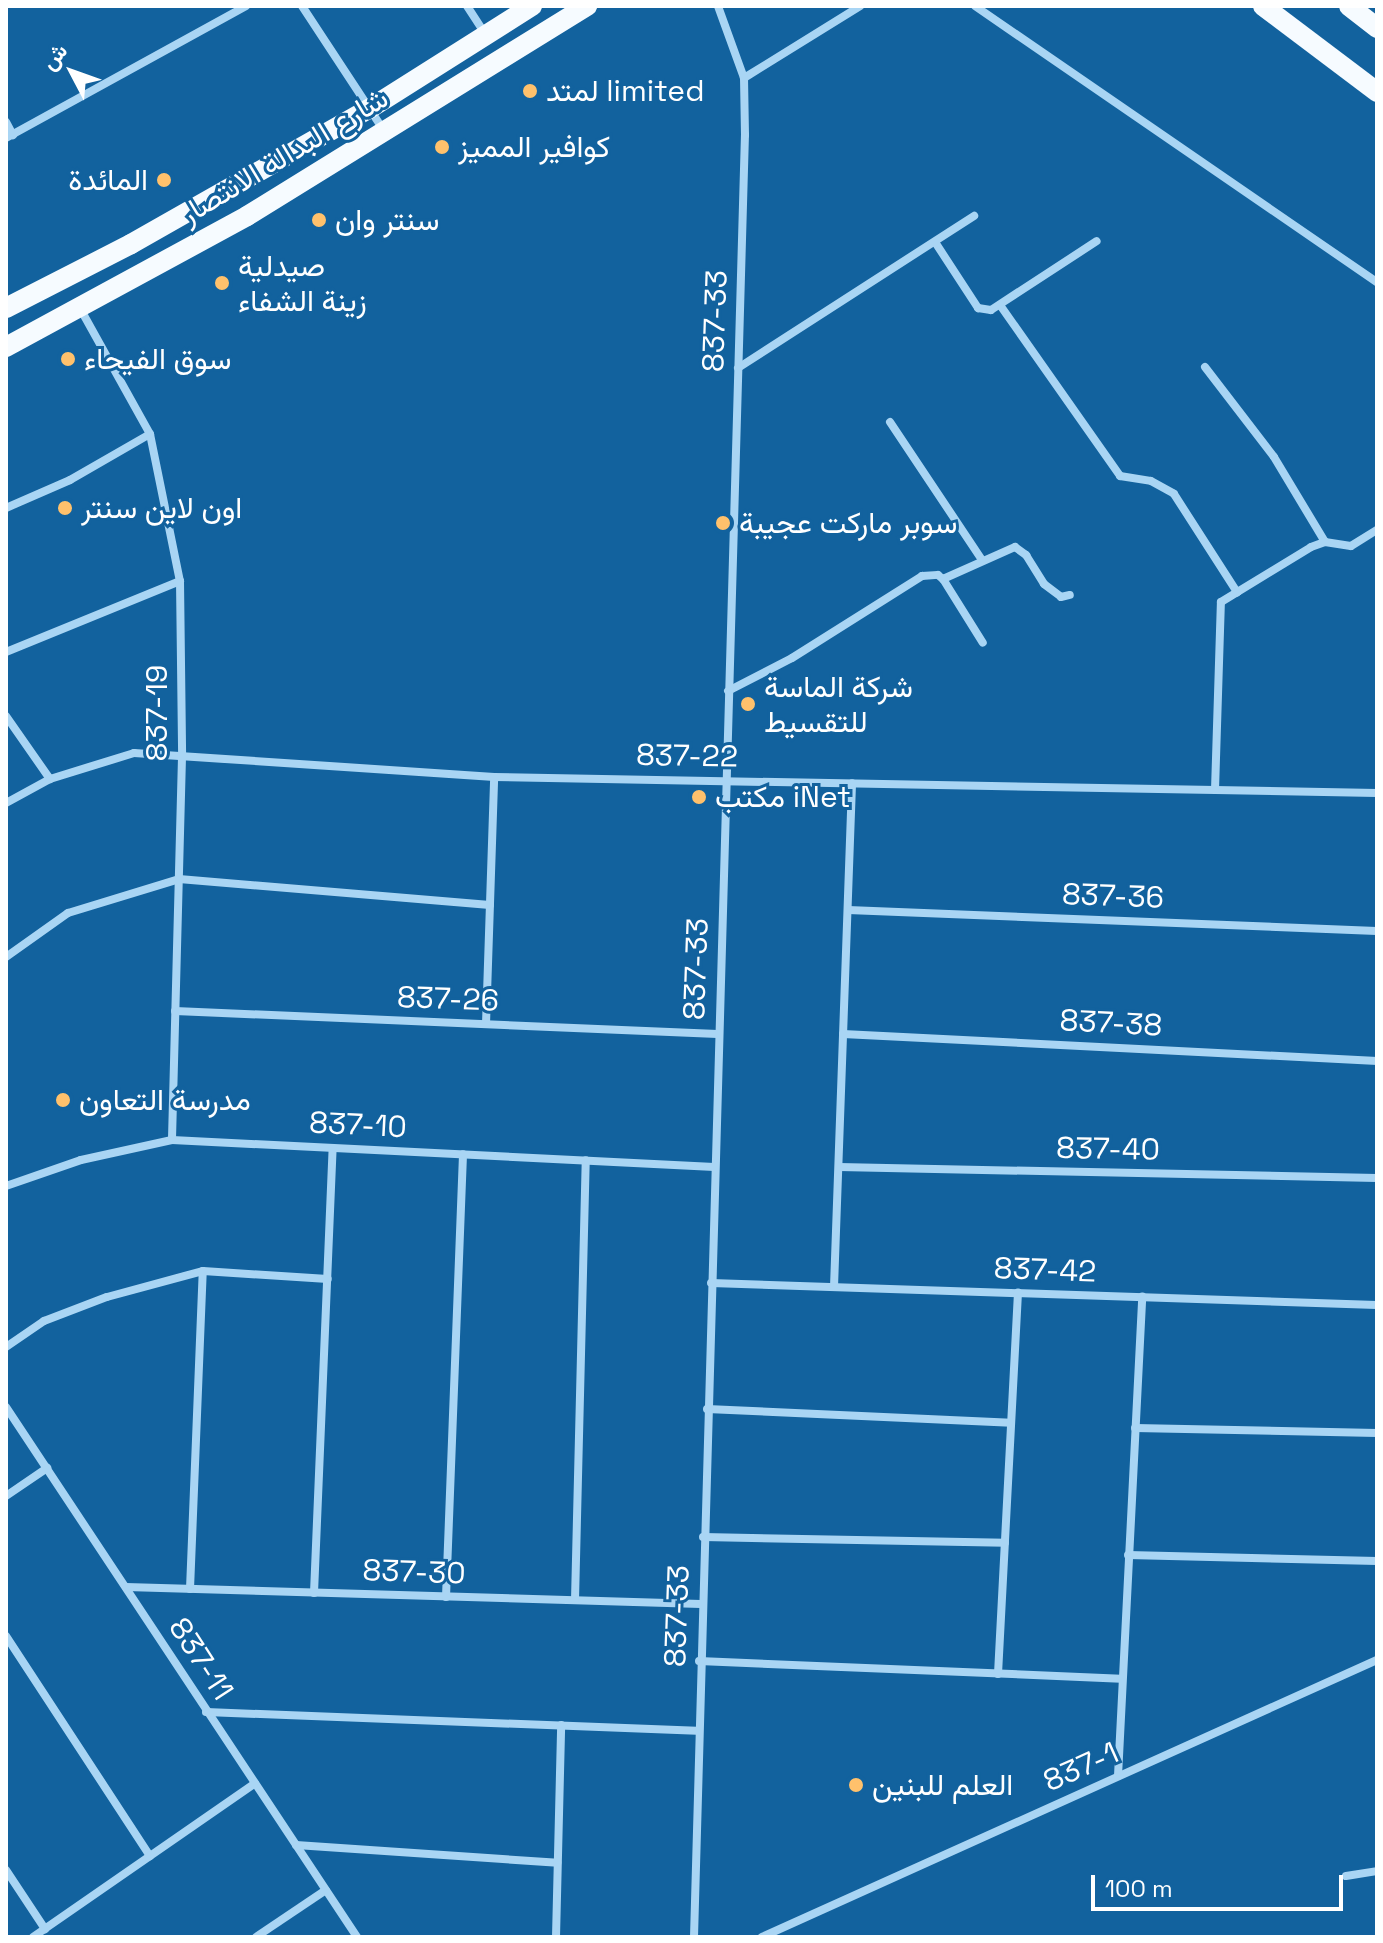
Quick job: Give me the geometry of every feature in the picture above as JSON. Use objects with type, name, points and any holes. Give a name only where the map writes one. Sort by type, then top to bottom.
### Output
[{"type":"main road","points":[[6,308],[131,244],[369,109],[532,6]]},
{"type":"main road","name":"شارع البدالة الانتصار","points":[[6,347],[247,216],[587,6]]},
{"type":"main road","points":[[1263,6],[1377,92]]},
{"type":"main road","points":[[1340,6],[1364,18]]},
{"type":"street","points":[[6,122],[9,136],[246,6]]},
{"type":"street","points":[[302,6],[385,131]]},
{"type":"street","points":[[467,6],[486,35]]},
{"type":"street","name":"837-33","points":[[694,1937],[697,1731],[744,78],[718,6]]},
{"type":"street","points":[[744,78],[860,6]]},
{"type":"street","points":[[975,6],[1377,282]]},
{"type":"street","points":[[738,368],[974,216]]},
{"type":"street","points":[[935,242],[978,308],[991,310],[1097,241]]},
{"type":"street","points":[[1000,305],[1120,476],[1151,481],[1174,494],[1237,592]]},
{"type":"street","name":"837-19","points":[[79,307],[150,434],[180,581],[182,757],[172,1140]]},
{"type":"street","points":[[1205,367],[1274,457],[1325,542],[1347,548],[1377,530]]},
{"type":"street","points":[[890,422],[982,560]]},
{"type":"street","points":[[6,508],[70,480],[150,434]]},
{"type":"street","points":[[1215,790],[1218,607],[1237,592],[1325,542]]},
{"type":"street","points":[[943,579],[1015,547],[1026,555],[1044,584],[1061,597],[1070,595]]},
{"type":"street","points":[[728,691],[792,658],[922,576],[938,575],[943,579],[983,643]]},
{"type":"street","points":[[6,652],[180,581]]},
{"type":"street","points":[[6,716],[50,779]]},
{"type":"street","name":"837-22","points":[[6,803],[50,779],[134,753],[494,777],[1377,793]]},
{"type":"street","points":[[486,1024],[494,777]]},
{"type":"street","points":[[834,1287],[852,783]]},
{"type":"street","points":[[6,957],[68,913],[179,879],[490,905]]},
{"type":"street","name":"837-36","points":[[848,910],[1377,931]]},
{"type":"street","name":"837-26","points":[[175,1011],[718,1034]]},
{"type":"street","name":"837-38","points":[[843,1034],[1377,1061]]},
{"type":"street","name":"837-10","points":[[6,1186],[81,1160],[172,1140],[714,1167]]},
{"type":"street","points":[[314,1593],[333,1148]]},
{"type":"street","points":[[446,1597],[463,1154]]},
{"type":"street","points":[[575,1600],[586,1160]]},
{"type":"street","name":"837-40","points":[[839,1167],[1377,1178]]},
{"type":"street","points":[[6,1347],[44,1321],[94,1302],[203,1271],[328,1279]]},
{"type":"street","points":[[190,1589],[203,1271]]},
{"type":"street","name":"837-42","points":[[711,1283],[1377,1305]]},
{"type":"street","points":[[998,1674],[1018,1293]]},
{"type":"street","points":[[1118,1776],[1142,1297]]},
{"type":"street","name":"837-11","points":[[6,1407],[357,1937]]},
{"type":"street","points":[[707,1409],[1011,1423]]},
{"type":"street","points":[[1135,1428],[1377,1433]]},
{"type":"street","points":[[6,1496],[47,1468]]},
{"type":"street","points":[[703,1537],[1005,1543]]},
{"type":"street","points":[[1128,1555],[1377,1561]]},
{"type":"street","name":"837-30","points":[[126,1587],[701,1604]]},
{"type":"street","points":[[6,1636],[150,1856]]},
{"type":"street","name":"837-1","points":[[762,1937],[1377,1660]]},
{"type":"street","points":[[699,1661],[1121,1679]]},
{"type":"street","points":[[206,1712],[697,1731]]},
{"type":"street","points":[[556,1937],[561,1725]]},
{"type":"street","points":[[33,1937],[255,1783]]},
{"type":"street","points":[[296,1845],[557,1863]]},
{"type":"street","points":[[6,1870],[45,1929]]},
{"type":"street","points":[[1346,1876],[1377,1871]]},
{"type":"street","points":[[256,1937],[326,1890]]},
{"type":"place","name":"لمتد limited","points":[[530,91]]},
{"type":"place","name":"كوافير المميز","points":[[442,147]]},
{"type":"place","name":"المائدة","points":[[164,180]]},
{"type":"place","name":"سنتر وان","points":[[319,220]]},
{"type":"place","name":"صيدلية زينة الشفاء","points":[[222,283]]},
{"type":"place","name":"سوق الفيحاء","points":[[68,359]]},
{"type":"place","name":"اون لاين سنتر","points":[[65,508]]},
{"type":"place","name":"سوبر ماركت عجيبة","points":[[723,523]]},
{"type":"place","name":"شركة الماسة للتقسيط","points":[[748,704]]},
{"type":"place","name":"مكتب iNet","points":[[699,797]]},
{"type":"place","name":"مدرسة التعاون","points":[[63,1100]]},
{"type":"place","name":"العلم للبنين","points":[[856,1785]]}]
